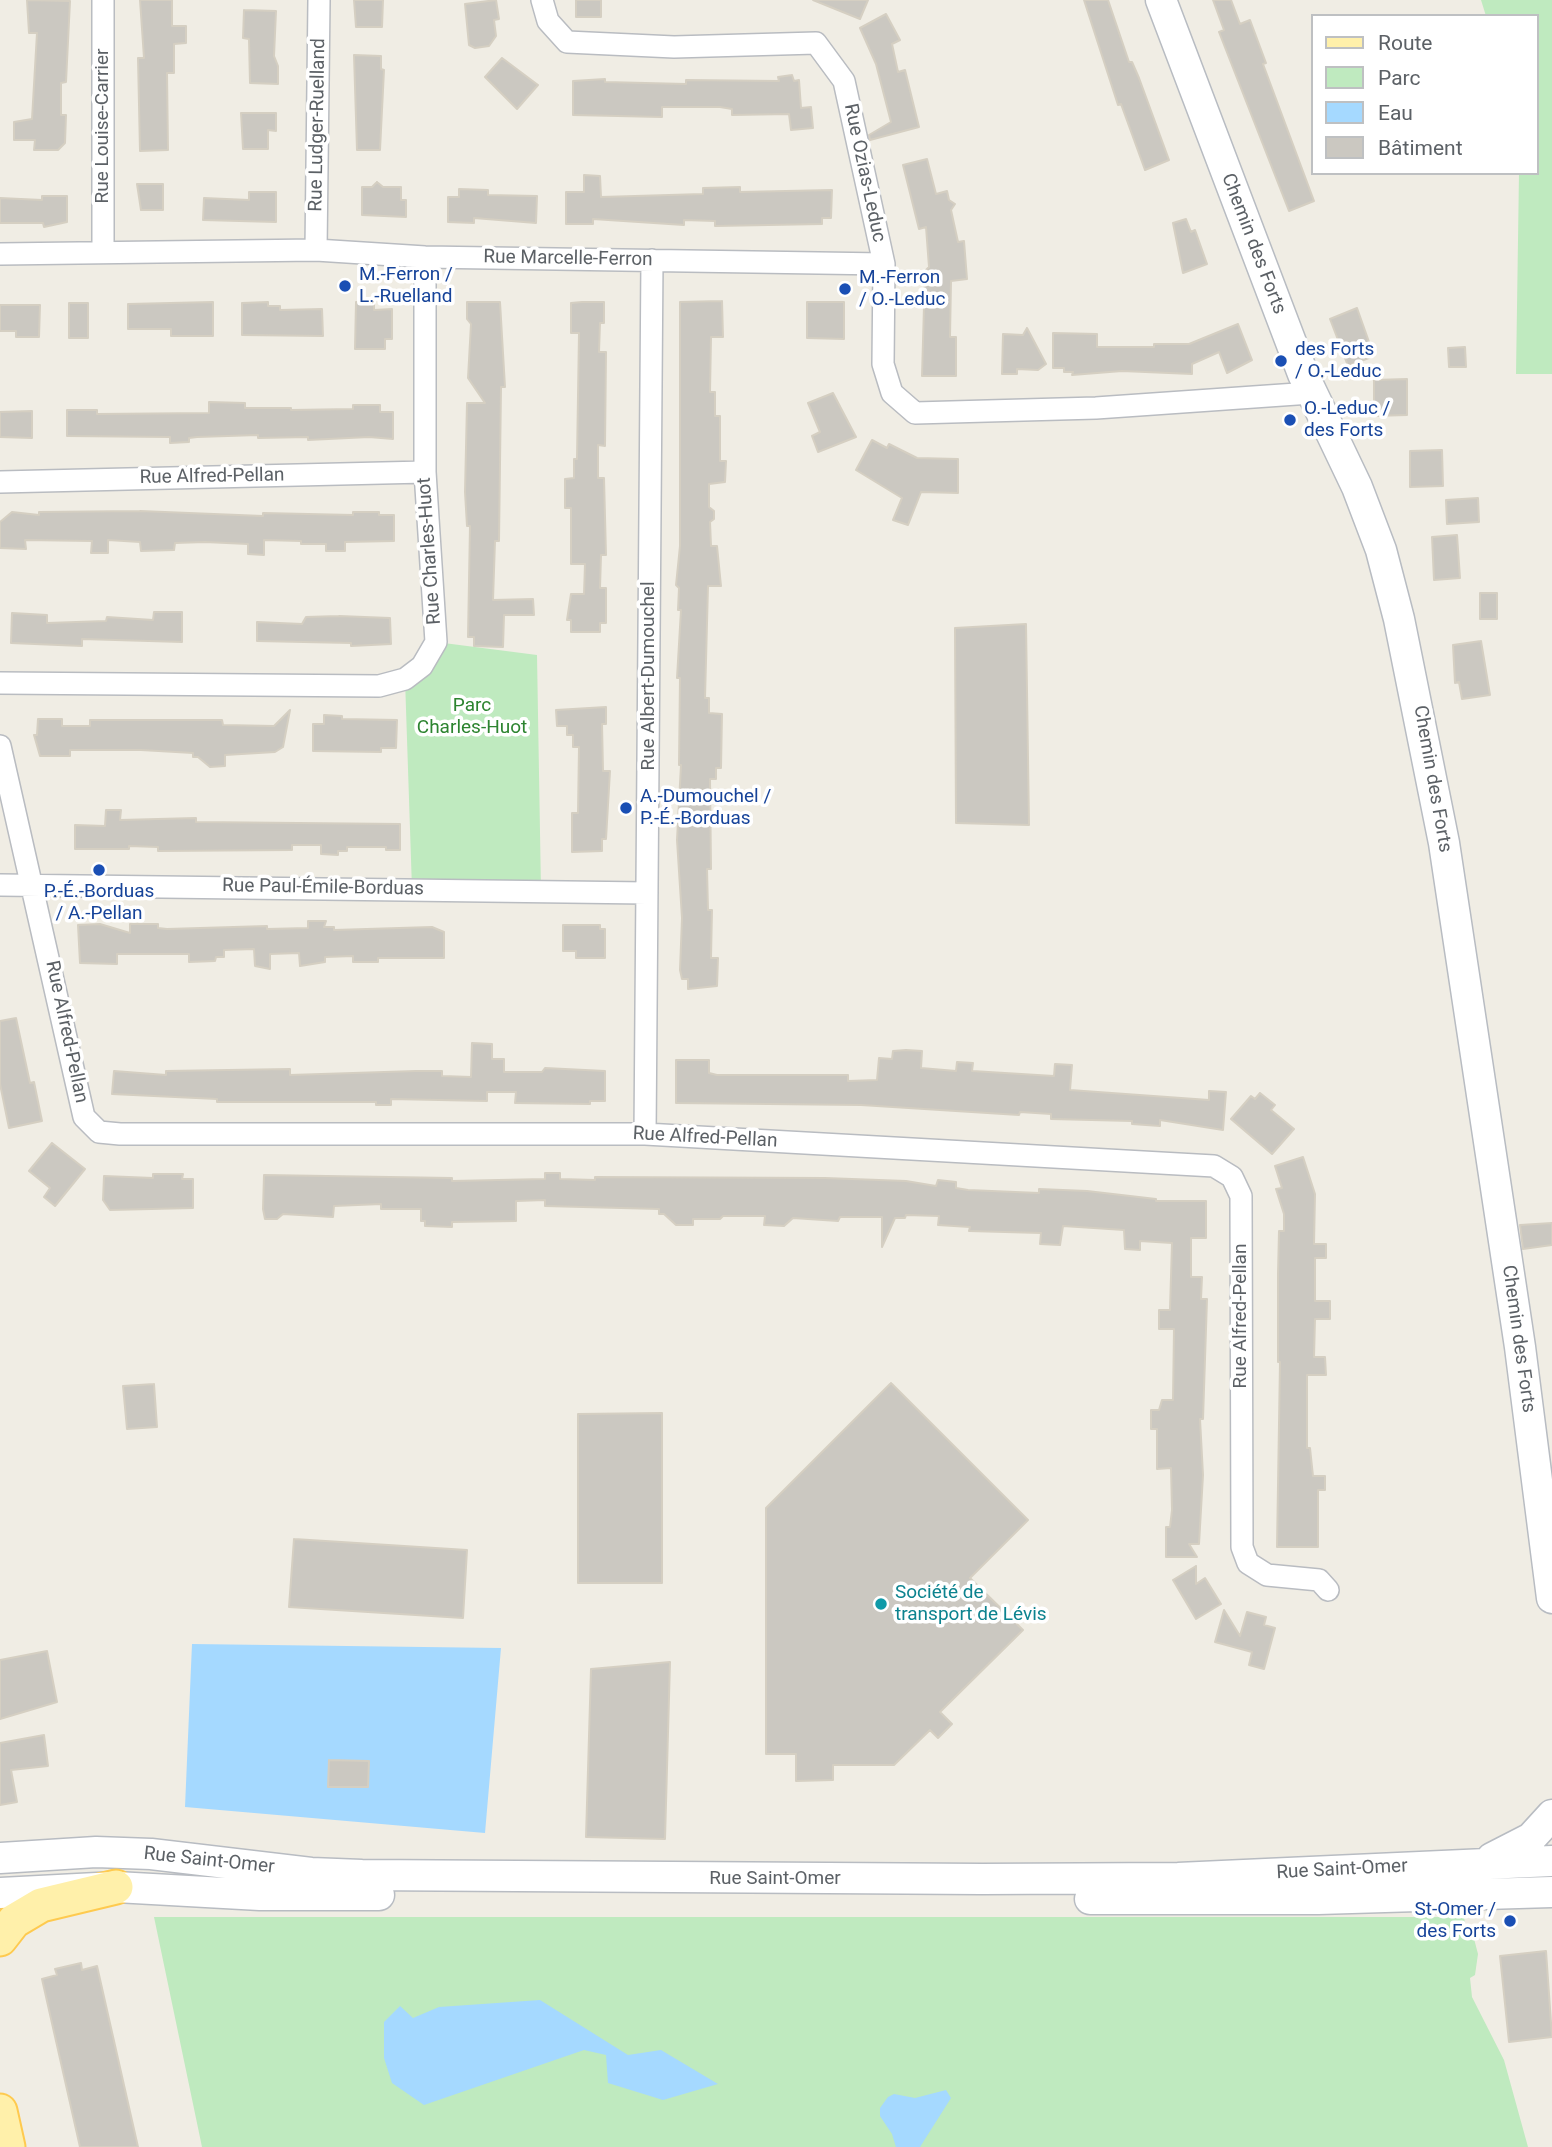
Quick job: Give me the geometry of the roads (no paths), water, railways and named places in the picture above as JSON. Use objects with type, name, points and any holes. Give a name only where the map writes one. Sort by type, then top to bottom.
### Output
[{"type":"main road","points":[[0,1939],[13,1921],[41,1905],[116,1887]]},
{"type":"main road","points":[[0,2111],[8,2147]]},
{"type":"street","name":"Rue Louise-Carrier","points":[[103,0],[103,252]]},
{"type":"street","name":"Rue Ludger-Ruelland","points":[[316,250],[319,0]]},
{"type":"street","name":"Rue Ozias-Leduc","points":[[542,0],[548,21],[567,42],[674,47],[816,43],[844,81],[884,264],[883,364],[892,393],[915,413],[1096,408],[1311,393]]},
{"type":"street","name":"Chemin des Forts","points":[[1161,0],[1311,393],[1357,487],[1381,550],[1424,731],[1444,843],[1520,1347],[1552,1598]]},
{"type":"street","name":"Rue Marcelle-Ferron","points":[[0,254],[316,250],[425,257],[884,264]]},
{"type":"street","name":"Rue Charles-Huot","points":[[0,683],[379,686],[405,679],[422,666],[436,642],[425,472],[425,257]]},
{"type":"street","name":"Rue Albert-Dumouchel","points":[[645,1133],[652,260]]},
{"type":"street","name":"Rue Alfred-Pellan","points":[[0,482],[425,472]]},
{"type":"street","name":"Rue Alfred-Pellan","points":[[0,746],[84,1117],[99,1132],[645,1133],[1214,1166],[1232,1177],[1241,1196],[1242,1547],[1248,1563],[1267,1575],[1319,1580],[1328,1590]]},
{"type":"street","name":"Rue Paul-Émile-Borduas","points":[[0,885],[647,893]]},
{"type":"street","points":[[1476,1865],[1518,1848],[1541,1830],[1552,1815]]},
{"type":"street","name":"Rue Saint-Omer","points":[[0,1858],[96,1852],[151,1854],[311,1873],[783,1879],[1178,1878],[1552,1861]]},
{"type":"street","name":"Rue Saint-Omer","points":[[0,1893],[116,1887],[260,1895],[746,1899],[1318,1899],[1552,1892]]},
{"type":"water","points":[[192,1644],[501,1648],[485,1833],[185,1807]]},
{"type":"water","points":[[540,2000],[628,2055],[661,2050],[718,2084],[663,2100],[608,2083],[606,2055],[584,2050],[424,2105],[392,2083],[384,2058],[384,2022],[400,2006],[413,2018],[439,2007]]},
{"type":"water","points":[[946,2090],[951,2098],[920,2147],[896,2147],[892,2134],[880,2116],[880,2108],[888,2097],[894,2094],[915,2098]]},
{"type":"place","name":"M.-Ferron / L.-Ruelland","points":[[345,286]]},
{"type":"place","name":"M.-Ferron / O.-Leduc","points":[[845,289]]},
{"type":"place","name":"des Forts / O.-Leduc","points":[[1281,361]]},
{"type":"place","name":"O.-Leduc / des Forts","points":[[1290,420]]},
{"type":"place","name":"A.-Dumouchel / P.-É.-Borduas","points":[[626,808]]},
{"type":"place","name":"P.-É.-Borduas / A.-Pellan","points":[[99,870]]},
{"type":"place","name":"Société de transport de Lévis","points":[[881,1604]]},
{"type":"place","name":"St-Omer / des Forts","points":[[1510,1921]]},
{"type":"park label","name":"Parc Charles-Huot","points":[[472,717]]}]
